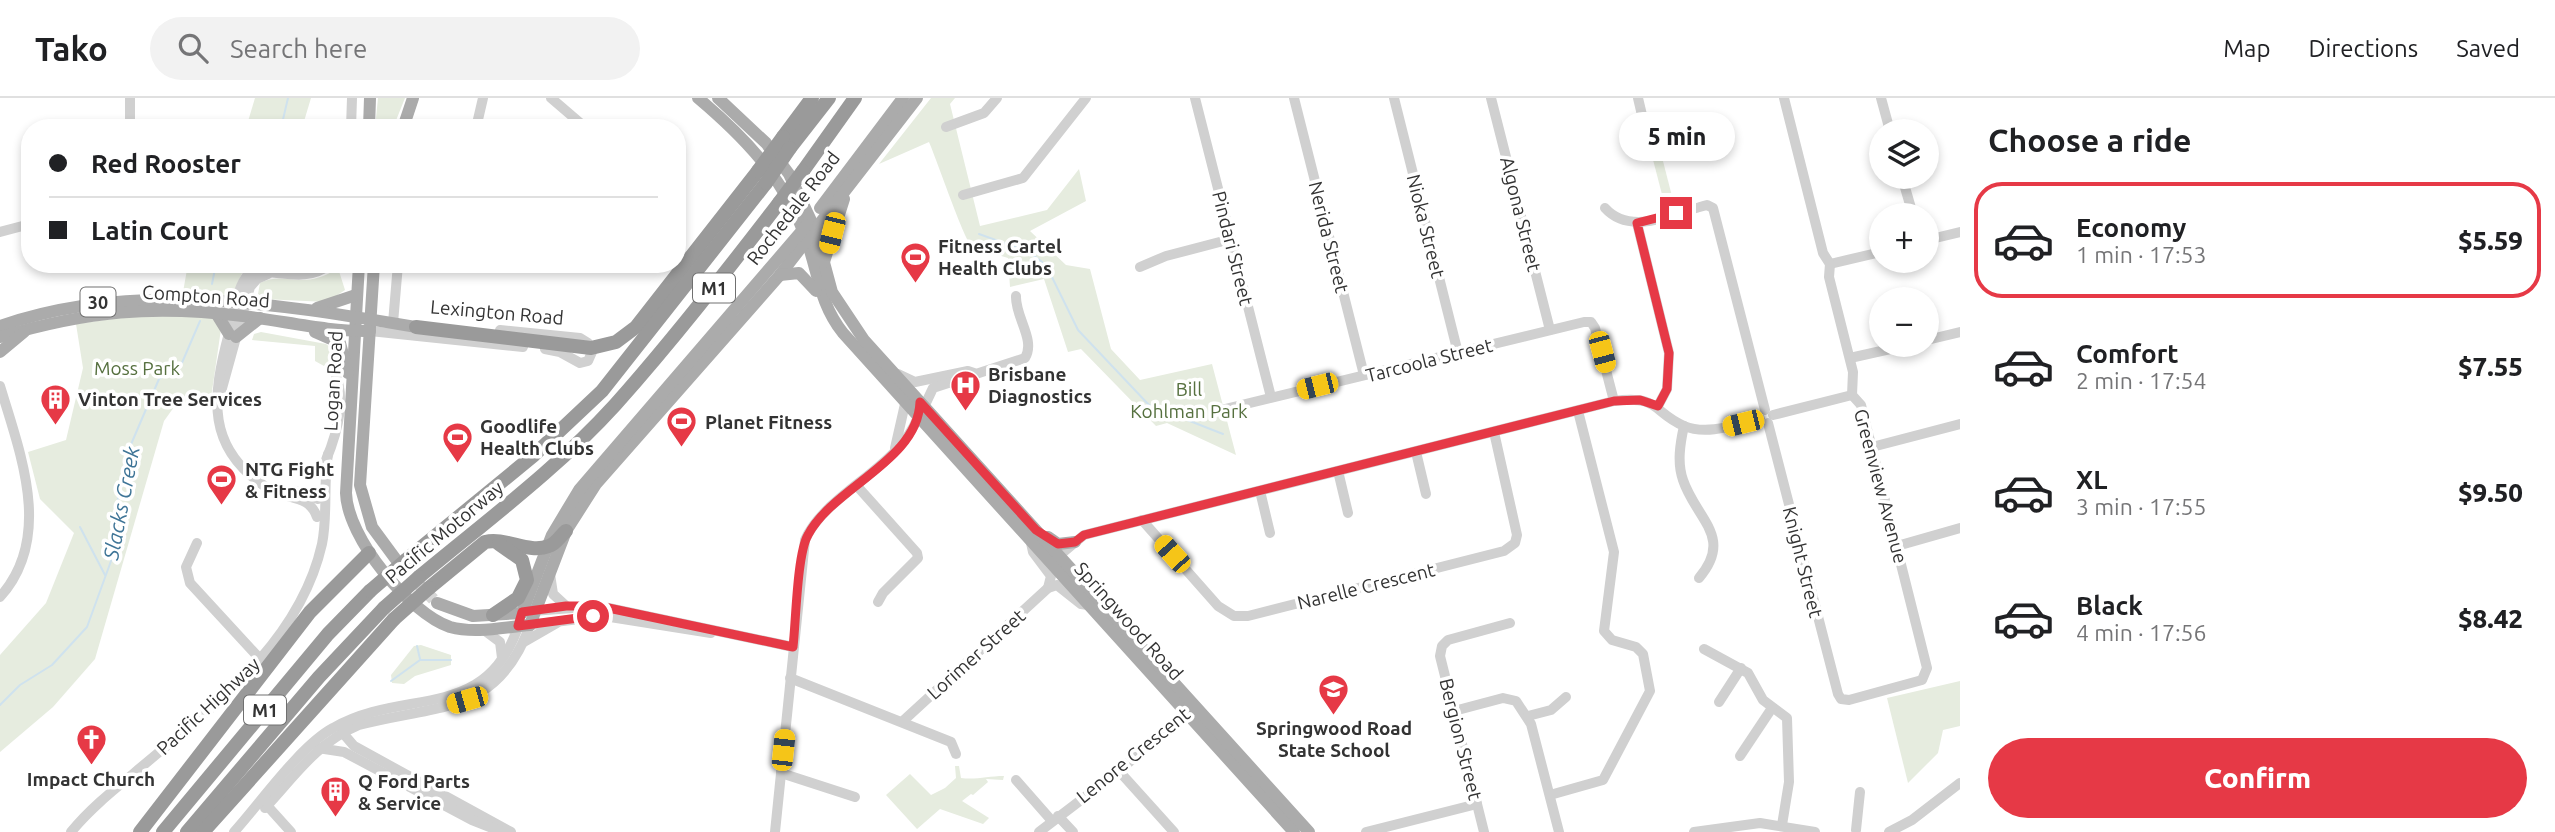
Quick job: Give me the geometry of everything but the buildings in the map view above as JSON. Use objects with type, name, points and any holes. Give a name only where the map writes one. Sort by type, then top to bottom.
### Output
[{"type":"highway","points":[[787,143],[812,98]]},
{"type":"highway","name":"Pacific Motorway","points":[[163,832],[328,634],[370,591],[534,455],[602,391],[787,143],[829,98]]},
{"type":"highway","name":"Pacific Motorway","points":[[187,832],[326,669],[614,406],[685,326],[855,98]]},
{"type":"highway","points":[[686,267],[762,177]]},
{"type":"highway","points":[[416,327],[591,348],[616,342],[636,327],[681,273]]},
{"type":"highway","points":[[424,582],[485,542],[496,540],[548,547],[566,531]]},
{"type":"highway","points":[[517,544],[529,559],[536,579]]},
{"type":"highway","points":[[471,553],[488,546],[502,545],[518,555],[525,566],[527,580],[522,592],[493,615]]},
{"type":"highway","points":[[140,832],[310,612],[369,553]]},
{"type":"highway","points":[[203,832],[389,614]]},
{"type":"main road","points":[[369,119],[370,98]]},
{"type":"main road","points":[[406,119],[413,98]]},
{"type":"main road","name":"Springwood Road","points":[[698,98],[760,157],[809,230],[824,264],[832,292],[849,320],[921,409],[1055,560],[1089,605],[1309,832]]},
{"type":"main road","name":"Springwood Road","points":[[718,98],[798,176],[821,296],[837,325],[905,404],[921,409],[938,439],[1033,536]]},
{"type":"main road","name":"Rochedale Road","points":[[529,612],[550,573],[566,531],[599,481],[779,276],[829,197],[903,98]]},
{"type":"main road","name":"Rochedale Road","points":[[524,626],[536,579],[560,519],[590,475],[849,186],[917,98]]},
{"type":"main road","points":[[798,176],[811,201],[829,197]]},
{"type":"main road","points":[[824,264],[849,186]]},
{"type":"main road","points":[[779,276],[790,272],[801,274],[821,296]]},
{"type":"main road","name":"Logan Road","points":[[358,273],[346,504],[351,524],[369,553],[429,616],[453,627],[483,630],[524,626]]},
{"type":"main road","name":"Logan Road","points":[[374,273],[360,479],[367,517],[384,545],[403,562]]},
{"type":"main road","points":[[301,310],[332,305],[356,295]]},
{"type":"main road","name":"Compton Road","points":[[0,326],[69,307],[119,300],[184,299],[239,310],[301,310],[355,317],[371,325]]},
{"type":"main road","name":"Compton Road","points":[[0,337],[107,312],[164,310],[216,313],[239,310]]},
{"type":"main road","points":[[216,313],[232,335],[264,312]]},
{"type":"main road","name":"Compton Road","points":[[264,312],[287,322],[355,331],[371,325]]},
{"type":"main road","points":[[0,319],[14,321]]},
{"type":"main road","points":[[287,322],[340,343],[346,358],[352,401]]},
{"type":"main road","name":"Lexington Road","points":[[371,325],[393,323],[416,327]]},
{"type":"main road","points":[[0,352],[30,328]]},
{"type":"main road","points":[[1033,536],[1055,544],[1073,544],[1071,562],[1078,577]]},
{"type":"main road","points":[[369,553],[384,545]]},
{"type":"main road","name":"Springwood Road","points":[[1055,560],[1078,577],[1294,832]]},
{"type":"main road","points":[[436,603],[473,616],[529,612]]},
{"type":"street","points":[[130,98],[130,119]]},
{"type":"street","points":[[351,119],[352,98]]},
{"type":"street","points":[[478,119],[483,98]]},
{"type":"street","points":[[551,98],[576,119]]},
{"type":"street","points":[[946,127],[984,113],[997,98]]},
{"type":"street","points":[[962,195],[1023,178],[1086,98]]},
{"type":"street","name":"Pindari Street","points":[[1195,98],[1271,397]]},
{"type":"street","name":"Nerida Street","points":[[1294,98],[1364,375]]},
{"type":"street","name":"Nioka Street","points":[[1394,98],[1458,353]]},
{"type":"street","name":"Algona Street","points":[[1491,98],[1550,330]]},
{"type":"street","points":[[1639,98],[1642,115]]},
{"type":"street","name":"Greenview Avenue","points":[[1784,98],[1823,253],[1830,264],[1829,277],[1855,384],[1853,394],[1861,405],[1898,546],[1927,668],[1926,675]]},
{"type":"street","points":[[1881,98],[1887,119]]},
{"type":"street","name":"Knight Street","points":[[1637,223],[1707,205],[1713,208],[1836,689],[1841,699],[1849,700],[1922,680],[1926,675]]},
{"type":"street","points":[[1605,208],[1624,222],[1637,223],[1669,353],[1667,389],[1658,406]]},
{"type":"street","points":[[0,232],[21,227]]},
{"type":"street","points":[[1939,237],[1960,232]]},
{"type":"street","points":[[1140,267],[1166,256],[1231,239]]},
{"type":"street","points":[[1830,264],[1869,255]]},
{"type":"street","points":[[254,273],[246,276],[218,398],[218,420],[227,447],[248,473],[262,482],[303,497],[320,499]]},
{"type":"street","points":[[262,273],[307,276],[313,273]]},
{"type":"street","points":[[393,323],[397,273]]},
{"type":"street","points":[[239,310],[251,285],[269,274]]},
{"type":"street","points":[[251,285],[255,299],[264,312]]},
{"type":"street","points":[[775,832],[805,540],[821,519],[909,437],[933,388],[970,378],[974,373],[1020,362],[1027,355],[1029,343],[1016,311],[1016,296]]},
{"type":"street","name":"Tarcoola Street","points":[[1226,409],[1591,322],[1595,328],[1614,401]]},
{"type":"street","name":"Lexington Road","points":[[371,325],[549,349],[580,363],[590,358],[591,348]]},
{"type":"street","points":[[1939,337],[1960,331]]},
{"type":"street","points":[[1850,358],[1869,354]]},
{"type":"street","points":[[888,367],[911,381],[934,379],[968,370],[974,373]]},
{"type":"street","name":"Logan Road","points":[[321,516],[321,477],[340,401],[336,376]]},
{"type":"street","points":[[921,409],[923,388],[934,379]]},
{"type":"street","points":[[0,386],[3,406],[31,504],[19,567],[0,597]]},
{"type":"street","points":[[1055,560],[1084,535],[1614,401],[1640,400],[1658,406],[1684,426],[1715,429],[1853,394]]},
{"type":"street","points":[[894,452],[905,404]]},
{"type":"street","points":[[1550,795],[1603,780],[1650,691],[1643,654],[1636,647],[1612,640],[1604,631],[1614,552],[1578,411]]},
{"type":"street","points":[[1872,447],[1960,424]]},
{"type":"street","points":[[1684,426],[1680,445],[1682,479],[1713,535],[1710,565],[1699,578]]},
{"type":"street","name":"Narelle Crescent","points":[[1142,520],[1218,606],[1234,616],[1261,612],[1504,551],[1514,543],[1517,534],[1494,432]]},
{"type":"street","points":[[894,452],[922,434],[938,439]]},
{"type":"street","points":[[1416,452],[1426,494]]},
{"type":"street","points":[[1338,471],[1348,513]]},
{"type":"street","points":[[303,497],[321,477]]},
{"type":"street","points":[[857,486],[917,553],[918,558],[883,593],[878,602]]},
{"type":"street","points":[[1260,491],[1270,533]]},
{"type":"street","points":[[303,497],[321,516]]},
{"type":"street","name":"Pacific Highway","points":[[71,832],[103,799],[240,682],[260,659],[301,600],[317,555],[321,516]]},
{"type":"street","points":[[1898,546],[1960,528]]},
{"type":"street","points":[[1033,536],[1033,552],[1051,576],[1048,588]]},
{"type":"street","points":[[197,543],[186,567],[190,583],[260,659]]},
{"type":"street","points":[[550,573],[553,594],[566,606]]},
{"type":"street","points":[[1048,588],[1058,585],[1081,604],[1089,605]]},
{"type":"street","name":"Lorimer Street","points":[[903,721],[1048,588]]},
{"type":"street","points":[[529,612],[566,606],[608,607],[793,647]]},
{"type":"street","points":[[234,832],[318,748],[356,717],[462,692],[484,680],[524,626],[561,620],[618,617],[697,632],[733,634]]},
{"type":"street","points":[[524,642],[561,620]]},
{"type":"street","name":"Bergion Street","points":[[1484,832],[1440,656],[1441,646],[1448,640],[1510,623]]},
{"type":"street","points":[[243,832],[302,753],[338,731],[480,694],[510,669],[524,642],[524,626]]},
{"type":"street","points":[[483,630],[499,639],[502,659]]},
{"type":"street","points":[[1704,649],[1741,668],[1772,708],[1787,718],[1788,792],[1782,825]]},
{"type":"street","points":[[1719,702],[1741,668]]},
{"type":"street","points":[[790,678],[951,742],[956,754]]},
{"type":"street","points":[[1528,716],[1551,710],[1566,697]]},
{"type":"street","points":[[1454,711],[1510,698],[1517,701],[1528,716],[1559,832]]},
{"type":"street","points":[[1740,756],[1772,708]]},
{"type":"street","name":"Lenore Crescent","points":[[1040,832],[1119,771],[1190,709]]},
{"type":"street","points":[[338,731],[344,752]]},
{"type":"street","points":[[338,731],[354,746],[483,829],[502,832]]},
{"type":"street","points":[[318,748],[344,752],[511,832]]},
{"type":"street","points":[[1119,771],[1174,832]]},
{"type":"street","points":[[781,774],[855,797]]},
{"type":"street","points":[[1016,780],[1073,832]]},
{"type":"street","points":[[1891,832],[1912,820],[1960,783]]},
{"type":"street","points":[[1856,831],[1860,792]]},
{"type":"street","points":[[265,803],[291,832]]},
{"type":"street","points":[[1366,832],[1477,804]]},
{"type":"street","points":[[1693,832],[1782,825],[1815,832]]},
{"type":"green space","points":[[255,98],[311,98],[305,119],[249,119]]},
{"type":"green space","points":[[378,98],[405,98],[397,119],[376,119]]},
{"type":"green space","name":"Bill Kohlman Park","points":[[931,98],[955,98],[950,104],[980,226],[1047,210],[1079,169],[1086,201],[1030,231],[1066,265],[1090,269],[1111,349],[1140,380],[1212,364],[1236,455],[1167,423],[1156,426],[1081,349],[1068,352],[1044,279],[1010,287],[1008,258],[984,251],[967,240],[929,142],[879,164]]},
{"type":"green space","points":[[1644,125],[1655,130],[1674,204],[1665,206]]},
{"type":"green space","points":[[186,273],[242,273],[233,294],[226,298],[183,292]]},
{"type":"green space","points":[[340,273],[345,290],[327,302],[263,299],[258,294],[260,283],[269,280],[305,280]]},
{"type":"green space","name":"Moss Park","points":[[155,313],[213,318],[221,329],[210,405],[174,407],[164,421],[95,659],[53,707],[0,752],[0,655],[46,603],[74,533],[40,499],[28,452],[66,440],[83,368],[76,324]]},
{"type":"green space","points":[[261,332],[326,344],[334,350],[333,362],[324,366],[315,361],[315,346],[252,340],[254,334]]},
{"type":"green space","points":[[421,645],[451,655],[451,665],[415,676],[404,684],[392,683],[391,675],[414,646]]},
{"type":"green space","points":[[1960,681],[1960,726],[1943,730],[1938,753],[1908,783],[1887,698]]},
{"type":"green space","points":[[955,766],[959,766],[961,778],[1004,776],[1003,780],[986,779],[988,782],[962,801],[989,818],[983,824],[940,809],[917,829],[886,795],[910,774],[931,795],[956,778]]},
{"type":"waterway","name":"Slacks Creek","points":[[283,119],[288,98]]},
{"type":"waterway","points":[[979,234],[1029,252],[1046,265],[1078,330],[1149,405],[1223,434]]},
{"type":"waterway","name":"Slacks Creek","points":[[212,284],[214,273]]},
{"type":"waterway","name":"Slacks Creek","points":[[0,705],[20,685],[52,665],[87,627],[115,550],[118,498],[126,456],[159,379],[181,365],[200,321]]},
{"type":"waterway","points":[[80,527],[105,575]]},
{"type":"waterway","points":[[417,646],[420,659]]},
{"type":"waterway","points":[[391,681],[420,660],[451,660]]},
{"type":"tunnel","points":[[400,565],[437,603]]},
{"type":"place","name":"Fitness Cartel Health Clubs","points":[[915,284]]},
{"type":"place","name":"Brisbane Diagnostics","points":[[965,412]]},
{"type":"place","name":"Vinton Tree Services","points":[[55,426]]},
{"type":"place","name":"Planet Fitness","points":[[682,449]]},
{"type":"place","name":"Goodlife Health Clubs","points":[[457,464]]},
{"type":"place","name":"NTG Fight & Fitness","points":[[222,507]]},
{"type":"place","name":"Springwood Road State School","points":[[1334,716]]},
{"type":"place","name":"Impact Church","points":[[91,767]]},
{"type":"place","name":"Q Ford Parts & Service","points":[[335,819]]},
{"type":"route","points":[[593,616],[518,626],[522,612],[566,606],[599,606],[700,625],[793,647],[805,540],[808,534],[905,442],[918,418],[920,402],[1036,530],[1055,544],[1069,544],[1084,535],[1614,401],[1640,400],[1658,406],[1667,389],[1669,353],[1637,223],[1676,213]]}]
